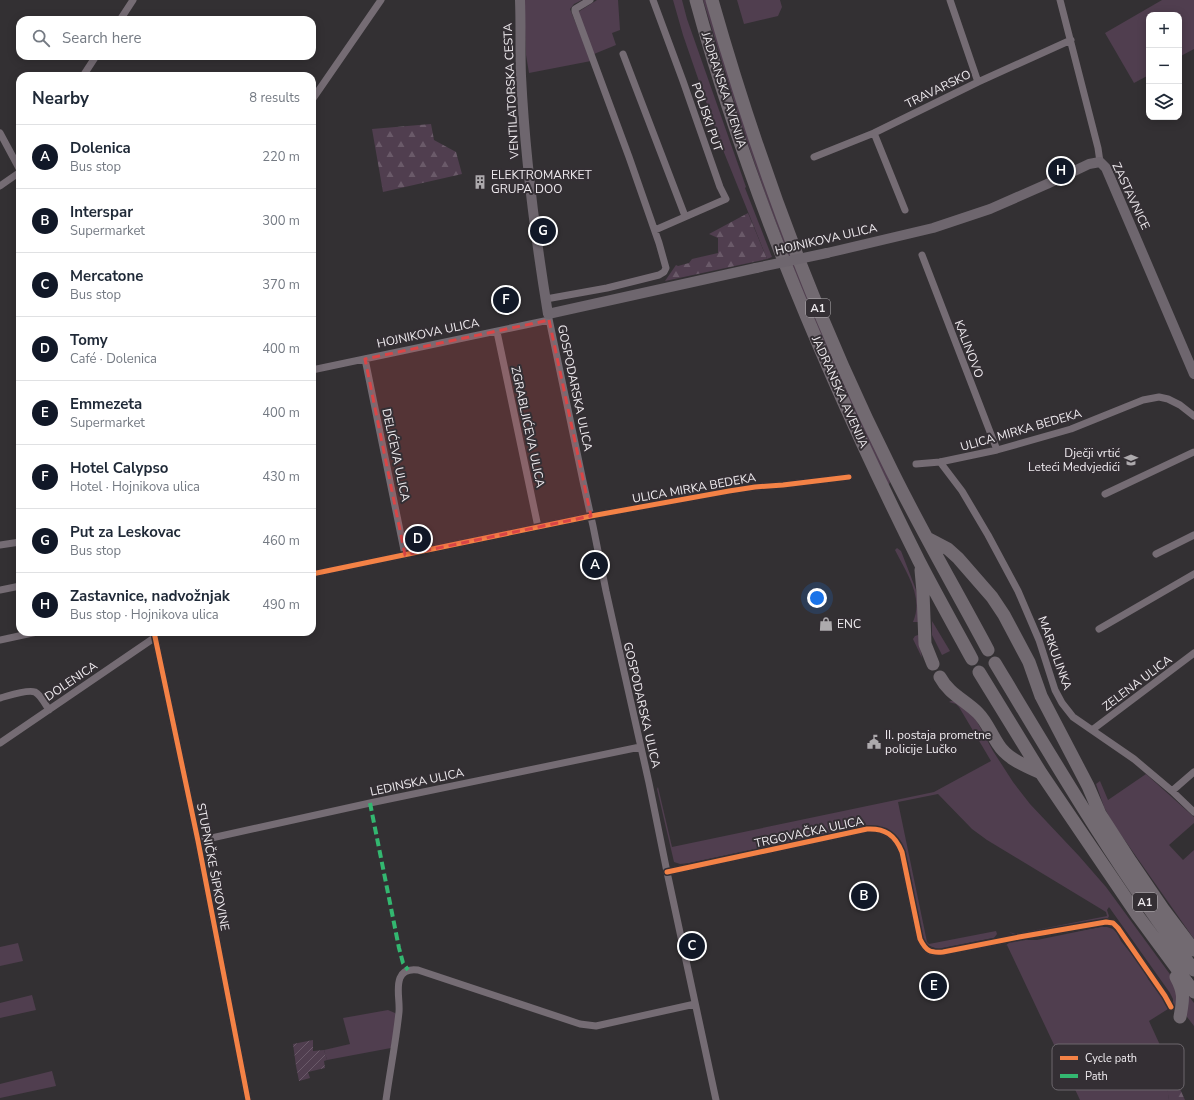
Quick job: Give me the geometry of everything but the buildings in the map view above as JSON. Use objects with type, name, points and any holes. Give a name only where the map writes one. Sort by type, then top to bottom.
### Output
[{"type":"highway","points":[[687,0],[709,73],[725,100]]},
{"type":"highway","name":"JADRANSKA AVENIJA","points":[[696,0],[725,100],[761,201],[798,297],[858,434],[920,562],[972,659]]},
{"type":"highway","name":"JADRANSKA AVENIJA","points":[[713,0],[717,18],[750,124],[800,263],[827,329],[880,445],[909,503],[988,650]]},
{"type":"highway","points":[[927,538],[948,549],[958,558],[992,597],[1004,615],[1029,662],[1041,696],[1088,786],[1100,814],[1130,862],[1194,950]]},
{"type":"highway","points":[[920,562],[925,644],[933,664]]},
{"type":"highway","name":"A1","points":[[995,663],[1083,810],[1123,871],[1194,970]]},
{"type":"highway","name":"A1","points":[[979,672],[1041,773],[1138,916],[1194,992]]},
{"type":"highway","points":[[940,677],[948,689],[979,714],[987,724],[998,745],[1008,756],[1041,773]]},
{"type":"highway","points":[[1170,959],[1183,991],[1180,1017]]},
{"type":"main road","name":"VENTILATORSKA CESTA","points":[[520,0],[521,75],[528,166],[533,211],[549,317]]},
{"type":"main road","name":"HOJNIKOVA ULICA","points":[[549,317],[933,228],[990,209],[1089,164],[1100,162]]},
{"type":"main road","name":"ZASTAVNICE","points":[[1100,162],[1106,168],[1194,373]]},
{"type":"street","points":[[123,16],[133,0]]},
{"type":"street","points":[[316,94],[380,0]]},
{"type":"street","points":[[546,299],[607,288],[659,275],[664,272],[666,268],[655,230],[575,11],[575,9],[590,0]]},
{"type":"street","name":"POLJSKI PUT","points":[[653,0],[720,187],[726,199],[655,230]]},
{"type":"street","points":[[950,0],[978,82]]},
{"type":"street","name":"ZASTAVNICE","points":[[1060,0],[1098,148],[1100,162]]},
{"type":"street","name":"TRAVARSKO","points":[[814,157],[874,133],[978,82],[1071,40]]},
{"type":"street","points":[[623,54],[685,216]]},
{"type":"street","points":[[86,72],[93,60]]},
{"type":"street","points":[[0,133],[16,163]]},
{"type":"street","points":[[874,133],[905,210]]},
{"type":"street","points":[[0,186],[16,174]]},
{"type":"street","name":"KALINOVO","points":[[922,255],[997,450]]},
{"type":"street","name":"HOJNIKOVA ULICA","points":[[316,369],[497,332],[549,317]]},
{"type":"street","name":"GOSPODARSKA ULICA","points":[[549,317],[606,591],[649,783],[716,1100]]},
{"type":"street","name":"ZGRABLJIĆEVA ULICA","points":[[497,332],[538,527]]},
{"type":"street","name":"DELIĆEVA ULICA","points":[[365,359],[405,555]]},
{"type":"street","name":"ULICA MIRKA BEDEKA","points":[[916,464],[940,462],[997,450],[1071,430],[1143,400],[1159,397],[1168,399],[1180,405],[1194,416]]},
{"type":"street","points":[[1105,494],[1194,452]]},
{"type":"street","name":"MARKULINKA","points":[[940,462],[962,491],[1018,591],[1039,640],[1055,690],[1062,703],[1073,717],[1134,759],[1194,812]]},
{"type":"street","name":"ULICA MIRKA BEDEKA","points":[[591,516],[729,490],[849,477]]},
{"type":"street","points":[[316,573],[591,516]]},
{"type":"street","points":[[1156,554],[1194,535]]},
{"type":"street","points":[[0,545],[16,543]]},
{"type":"street","points":[[1099,629],[1194,574]]},
{"type":"street","points":[[0,590],[16,587]]},
{"type":"street","points":[[0,640],[19,636]]},
{"type":"street","name":"DOLENICA","points":[[0,743],[153,636]]},
{"type":"street","name":"STUPNIČKE ŠIPKOVINE","points":[[154,636],[198,841],[248,1100]]},
{"type":"street","name":"ZELENA ULICA","points":[[1092,730],[1194,653]]},
{"type":"street","points":[[0,698],[28,691],[35,692],[49,710]]},
{"type":"street","name":"LEDINSKA ULICA","points":[[198,841],[640,746]]},
{"type":"street","points":[[1172,791],[1194,772]]},
{"type":"street","name":"TRGOVAČKA ULICA","points":[[667,872],[866,829],[879,829],[892,836],[899,844],[902,852],[920,939],[923,946],[930,952],[943,952],[1106,922],[1112,923],[1118,928],[1171,1007]]},
{"type":"street","points":[[386,1100],[400,1003],[399,981],[402,974],[408,970],[418,970],[580,1024],[596,1026],[695,1004]]},
{"type":"highlighted area","points":[[549,320],[591,516],[405,555],[365,359]]},
{"type":"green space","points":[[524,0],[582,0],[574,4],[570,9],[591,61],[529,73],[526,55]]},
{"type":"green space","points":[[597,0],[618,0],[620,30],[612,33],[616,45],[594,54],[578,12]]},
{"type":"green space","points":[[673,0],[682,0],[687,19],[746,187],[745,188],[772,257],[767,259],[721,145],[683,35]]},
{"type":"green space","points":[[703,0],[706,0],[890,482],[889,484],[840,382],[796,275],[768,202],[741,124]]},
{"type":"green space","points":[[737,0],[780,0],[782,7],[778,16],[744,24]]},
{"type":"green space","points":[[1162,0],[1194,0],[1194,49],[1182,55],[1182,12],[1146,12],[1146,77],[1134,83],[1105,33]]},
{"type":"green space","points":[[431,124],[434,140],[456,152],[462,174],[383,192],[372,129]]},
{"type":"green space","points":[[748,213],[767,259],[665,281],[676,265],[678,266],[689,263],[692,259],[718,253],[718,238],[709,234]]},
{"type":"green space","points":[[897,548],[901,551],[918,595],[920,646],[922,658],[913,639],[918,635],[918,622],[913,622],[916,613],[915,594],[895,550]]},
{"type":"green space","points":[[932,621],[950,651],[942,655],[932,635]]},
{"type":"green space","points":[[951,701],[959,704],[975,718],[993,751],[1013,782],[1030,804],[1106,887],[1172,977],[1178,994],[1175,1006],[1170,993],[1109,907],[1107,910],[1109,916],[1108,918],[1015,935],[1009,932],[1016,934],[1107,916],[1106,912],[987,840],[972,829],[938,794],[898,802],[927,942],[929,944],[996,931],[997,934],[994,938],[938,949],[927,945],[923,940],[903,845],[889,830],[878,826],[859,827],[690,863],[680,864],[674,862],[657,789],[658,787],[672,847],[934,792],[991,761],[959,707],[956,704],[949,702]]},
{"type":"green space","points":[[1146,774],[1194,817],[1194,823],[1169,845],[1183,860],[1194,850],[1194,939],[1112,822],[1104,807],[1096,784],[1100,781],[1108,800]]},
{"type":"green space","points":[[1100,927],[1113,929],[1146,973],[1148,979],[1168,1006],[1168,1009],[1149,1021],[1159,1044],[1054,1044],[1007,945],[1005,946],[1010,942],[1037,940]]},
{"type":"green space","points":[[18,943],[23,961],[0,966],[0,947]]},
{"type":"green space","points":[[32,995],[36,1010],[0,1018],[0,1003]]},
{"type":"green space","points":[[1188,995],[1194,1003],[1194,1026],[1184,1013]]},
{"type":"green space","points":[[388,1010],[397,1015],[391,1048],[327,1060],[324,1050],[350,1044],[343,1018]]},
{"type":"green space","points":[[313,1040],[313,1051],[324,1050],[327,1060],[324,1061],[325,1068],[308,1072],[310,1078],[299,1081],[293,1044]]},
{"type":"green space","points":[[52,1071],[56,1086],[0,1098],[0,1084]]},
{"type":"green space","points":[[1075,1090],[1168,1090],[1169,1100],[1080,1100]]},
{"type":"green space","points":[[1167,1090],[1180,1090],[1185,1100],[1169,1100]]},
{"type":"marked path","points":[[370,803],[399,948],[403,963],[408,970]]},
{"type":"cycle path","points":[[316,573],[591,516],[729,491],[849,477]]},
{"type":"cycle path","points":[[155,636],[198,841],[248,1100]]},
{"type":"cycle path","points":[[667,872],[867,829],[884,831],[893,837],[902,852],[920,939],[926,949],[935,952],[943,952],[1106,922],[1113,923],[1165,996],[1171,1007]]},
{"type":"place","name":"Zastavnice, nadvožnjak","points":[[1061,171]]},
{"type":"place","name":"ELEKTROMARKET GRUPA DOO","points":[[480,182]]},
{"type":"place","name":"Put za Leskovac","points":[[543,231]]},
{"type":"place","name":"Hotel Calypso","points":[[506,300]]},
{"type":"place","name":"Dječji vrtić Leteći Medvjedići","points":[[1131,460]]},
{"type":"place","name":"Tomy","points":[[418,539]]},
{"type":"place","name":"Dolenica","points":[[595,565]]},
{"type":"place","name":"ENC","points":[[826,624]]},
{"type":"place","name":"II. postaja prometne policije Lučko","points":[[874,742]]},
{"type":"place","name":"Interspar","points":[[864,896]]},
{"type":"place","name":"Mercatone","points":[[692,946]]},
{"type":"place","name":"Emmezeta","points":[[934,986]]}]
